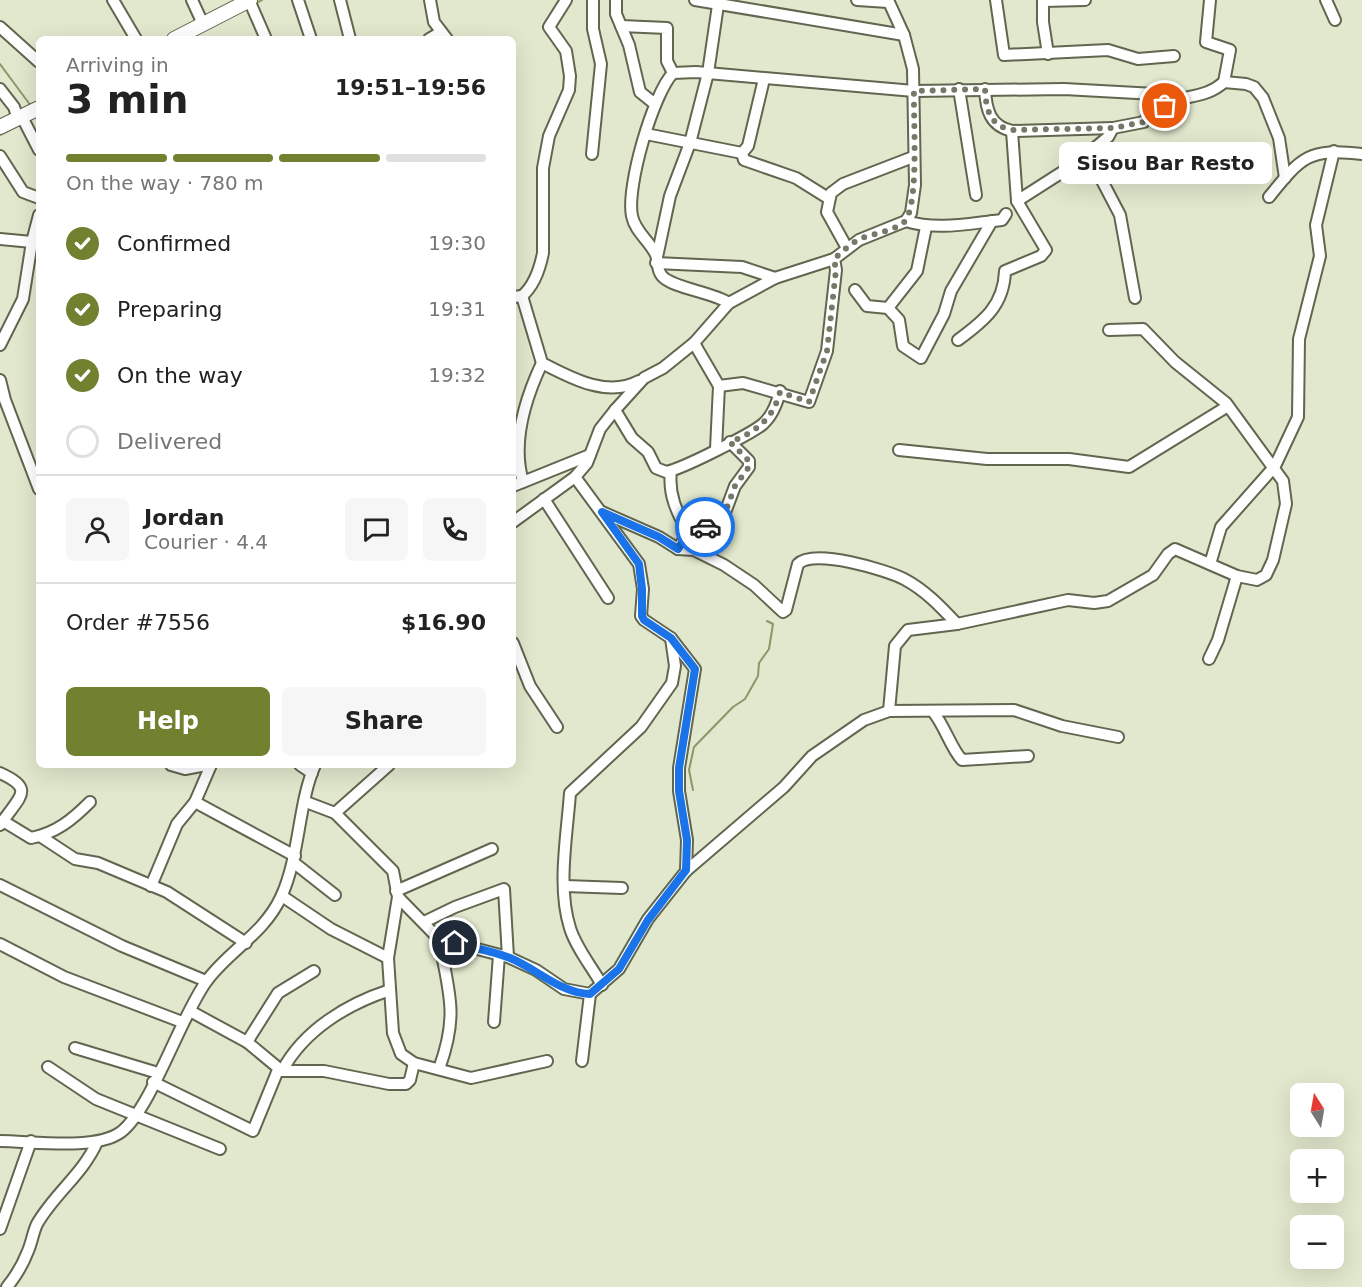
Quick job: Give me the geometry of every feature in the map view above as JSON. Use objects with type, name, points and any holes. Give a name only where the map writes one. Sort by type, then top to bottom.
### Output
[{"type":"main road","points":[[181,36],[251,3]]},
{"type":"main road","points":[[0,128],[23,120],[36,110]]},
{"type":"street","points":[[113,0],[134,36]]},
{"type":"street","points":[[192,0],[203,24]]},
{"type":"street","points":[[298,0],[310,36]]},
{"type":"street","points":[[340,0],[349,36]]},
{"type":"street","points":[[430,0],[435,22],[444,36]]},
{"type":"street","points":[[566,0],[549,27],[562,43],[569,60],[569,90],[549,136],[543,168],[543,253],[540,267],[530,290],[518,297],[542,363],[531,387],[521,422],[518,484],[590,455]]},
{"type":"street","points":[[592,154],[601,64],[593,29],[593,0]]},
{"type":"street","points":[[616,0],[616,14],[629,45],[640,92],[655,104]]},
{"type":"street","points":[[694,0],[904,35]]},
{"type":"street","points":[[857,0],[888,1],[904,35],[913,69],[914,200],[906,221]]},
{"type":"street","points":[[996,0],[1004,55],[1108,50],[1138,59],[1174,56]]},
{"type":"street","points":[[1048,54],[1042,22],[1043,1],[1085,0]]},
{"type":"street","points":[[1210,0],[1206,42],[1230,50],[1224,81]]},
{"type":"street","points":[[1326,0],[1335,20]]},
{"type":"street","points":[[251,3],[265,36]]},
{"type":"street","points":[[657,260],[670,196],[690,143],[708,73],[718,4]]},
{"type":"street","points":[[621,26],[667,28],[667,61],[673,73]]},
{"type":"street","points":[[0,27],[36,59]]},
{"type":"street","points":[[673,73],[708,73],[914,91],[1064,88],[1155,94]]},
{"type":"street","points":[[673,73],[655,104],[634,173],[632,216],[657,260],[662,276],[670,282],[704,291],[729,303]]},
{"type":"street","points":[[742,153],[748,146],[764,79]]},
{"type":"street","points":[[985,89],[990,116],[1000,128],[1012,130],[1113,128],[1144,122],[1153,107],[1165,106],[1180,99],[1198,96],[1224,81],[1246,84],[1254,87],[1263,98],[1279,138],[1285,178]]},
{"type":"street","points":[[0,89],[23,120],[36,144]]},
{"type":"street","points":[[959,89],[976,195]]},
{"type":"street","points":[[1017,201],[1056,178],[1108,137],[1113,128]]},
{"type":"street","points":[[958,340],[980,324],[999,302],[1005,289],[1005,271],[1041,256],[1046,250],[1017,201],[1012,130]]},
{"type":"street","points":[[646,134],[742,153]]},
{"type":"street","points":[[1210,564],[1221,527],[1275,466],[1298,417],[1299,339],[1320,256],[1316,225],[1334,151]]},
{"type":"street","points":[[1269,197],[1285,178],[1311,156],[1334,151],[1362,154]]},
{"type":"street","points":[[1087,152],[1120,215],[1135,298]]},
{"type":"street","points":[[742,153],[744,160],[795,178],[828,198]]},
{"type":"street","points":[[0,156],[23,192],[36,197]]},
{"type":"street","points":[[848,248],[827,212],[828,198],[831,193],[843,184],[913,157]]},
{"type":"street","points":[[542,363],[599,387],[618,388],[663,368],[694,343],[729,303],[775,278],[834,259],[859,240],[906,221],[926,227],[1002,220],[1006,214]]},
{"type":"street","points":[[855,290],[867,306],[888,308],[899,320],[903,346],[921,358],[944,314],[951,291],[992,221]]},
{"type":"street","points":[[0,345],[23,299],[36,227]]},
{"type":"street","points":[[888,308],[917,271],[926,227]]},
{"type":"street","points":[[0,239],[32,242]]},
{"type":"street","points":[[719,386],[743,383],[809,402],[827,351],[836,270],[834,259]]},
{"type":"street","points":[[657,260],[741,267],[775,278]]},
{"type":"street","points":[[889,711],[895,646],[908,630],[957,624],[1068,600],[1094,603],[1108,601],[1153,575],[1168,554],[1175,549],[1237,576],[1257,580],[1266,575],[1273,560],[1286,493],[1275,466],[1228,406],[1175,362],[1143,329],[1109,330]]},
{"type":"street","points":[[694,343],[719,386],[716,449]]},
{"type":"street","points":[[516,520],[575,477],[590,455],[600,429],[644,378]]},
{"type":"street","points":[[0,380],[2,400],[36,482]]},
{"type":"street","points":[[615,410],[632,438],[648,453],[656,468],[666,472],[748,435],[764,423],[776,407],[780,392]]},
{"type":"street","points":[[899,450],[987,459],[1070,459],[1129,467],[1228,406]]},
{"type":"street","points":[[678,549],[688,533],[723,518],[737,481],[749,467],[749,461],[730,442]]},
{"type":"street","points":[[671,471],[669,484],[675,509],[688,533]]},
{"type":"street","points":[[575,477],[639,564],[644,620],[671,638],[695,669],[679,768],[679,791],[687,833],[686,870]]},
{"type":"street","points":[[544,499],[608,597]]},
{"type":"street","points":[[602,512],[659,537],[678,549],[694,550],[724,565],[754,585],[783,612],[786,610],[798,564],[804,560],[825,558],[888,573],[905,580],[935,601],[957,624]]},
{"type":"street","points":[[1209,660],[1218,640],[1237,576]]},
{"type":"street","points":[[602,985],[571,931],[567,915],[565,886],[570,793],[641,727],[672,683],[675,666],[671,638]]},
{"type":"street","points":[[516,651],[530,686],[557,727]]},
{"type":"street","points":[[582,1061],[590,994],[619,969],[648,920],[686,870],[784,787],[812,756],[864,720],[889,711],[934,713],[1014,710],[1062,726],[1118,737]]},
{"type":"street","points":[[934,713],[947,730],[955,752],[962,760],[1028,756]]},
{"type":"street","points":[[151,886],[177,824],[195,802],[210,768]]},
{"type":"street","points":[[335,813],[386,768]]},
{"type":"street","points":[[0,1142],[97,1142],[120,1132],[136,1114],[182,1022],[207,981],[246,943],[268,918],[282,896],[294,859],[313,769]]},
{"type":"street","points":[[0,773],[18,782],[22,795],[2,823],[31,838],[63,826],[90,802]]},
{"type":"street","points":[[195,802],[294,859],[335,895]]},
{"type":"street","points":[[306,802],[335,813],[393,871],[397,894],[388,958],[395,1044],[401,1054],[414,1063],[471,1078],[547,1061]]},
{"type":"street","points":[[40,836],[75,859],[98,863],[167,892],[246,943]]},
{"type":"street","points":[[397,894],[492,849]]},
{"type":"street","points":[[0,885],[122,946],[207,981]]},
{"type":"street","points":[[565,886],[622,888]]},
{"type":"street","points":[[424,922],[454,907],[504,889],[504,956],[494,1022]]},
{"type":"street","points":[[397,894],[439,939],[451,998],[452,1023],[439,1070]]},
{"type":"street","points":[[282,896],[332,929],[388,958]]},
{"type":"street","points":[[439,939],[504,956],[536,970],[564,989],[590,994]]},
{"type":"street","points":[[0,944],[64,977],[182,1022]]},
{"type":"street","points":[[247,1042],[278,993],[314,971]]},
{"type":"street","points":[[75,1048],[155,1078],[253,1131],[280,1070],[298,1046],[344,1009],[390,990]]},
{"type":"street","points":[[190,1011],[247,1042],[280,1070],[324,1071],[389,1084],[406,1084],[410,1080],[414,1063]]},
{"type":"street","points":[[48,1067],[96,1099],[220,1149]]},
{"type":"street","points":[[1,1226],[31,1141]]},
{"type":"street","points":[[7,1287],[25,1258],[36,1226],[56,1198],[88,1162],[97,1142]]},
{"type":"waterway","points":[[254,4],[262,0]]},
{"type":"waterway","points":[[0,64],[31,106]]},
{"type":"waterway","points":[[0,135],[21,124]]},
{"type":"waterway","points":[[693,790],[689,770],[694,747],[733,707],[745,699],[758,676],[759,663],[769,649],[773,624],[767,621]]},
{"type":"way so far","points":[[705,527],[719,522],[726,514],[737,481],[750,464],[730,442],[748,435],[764,423],[776,407],[780,392],[809,402],[827,351],[836,270],[834,259],[859,240],[899,226],[911,213],[915,185],[914,91],[985,89],[986,105],[990,116],[1000,128],[1012,130],[1113,128],[1144,122],[1153,107],[1165,106]]},
{"type":"place","name":"Sisou Bar Resto","points":[[1165,106]]},
{"type":"route","points":[[455,943],[508,957],[536,970],[564,989],[590,994],[619,969],[648,920],[686,870],[687,840],[679,791],[679,768],[695,669],[671,638],[644,620],[639,564],[602,512],[659,537],[678,549],[688,533],[705,527]]}]
